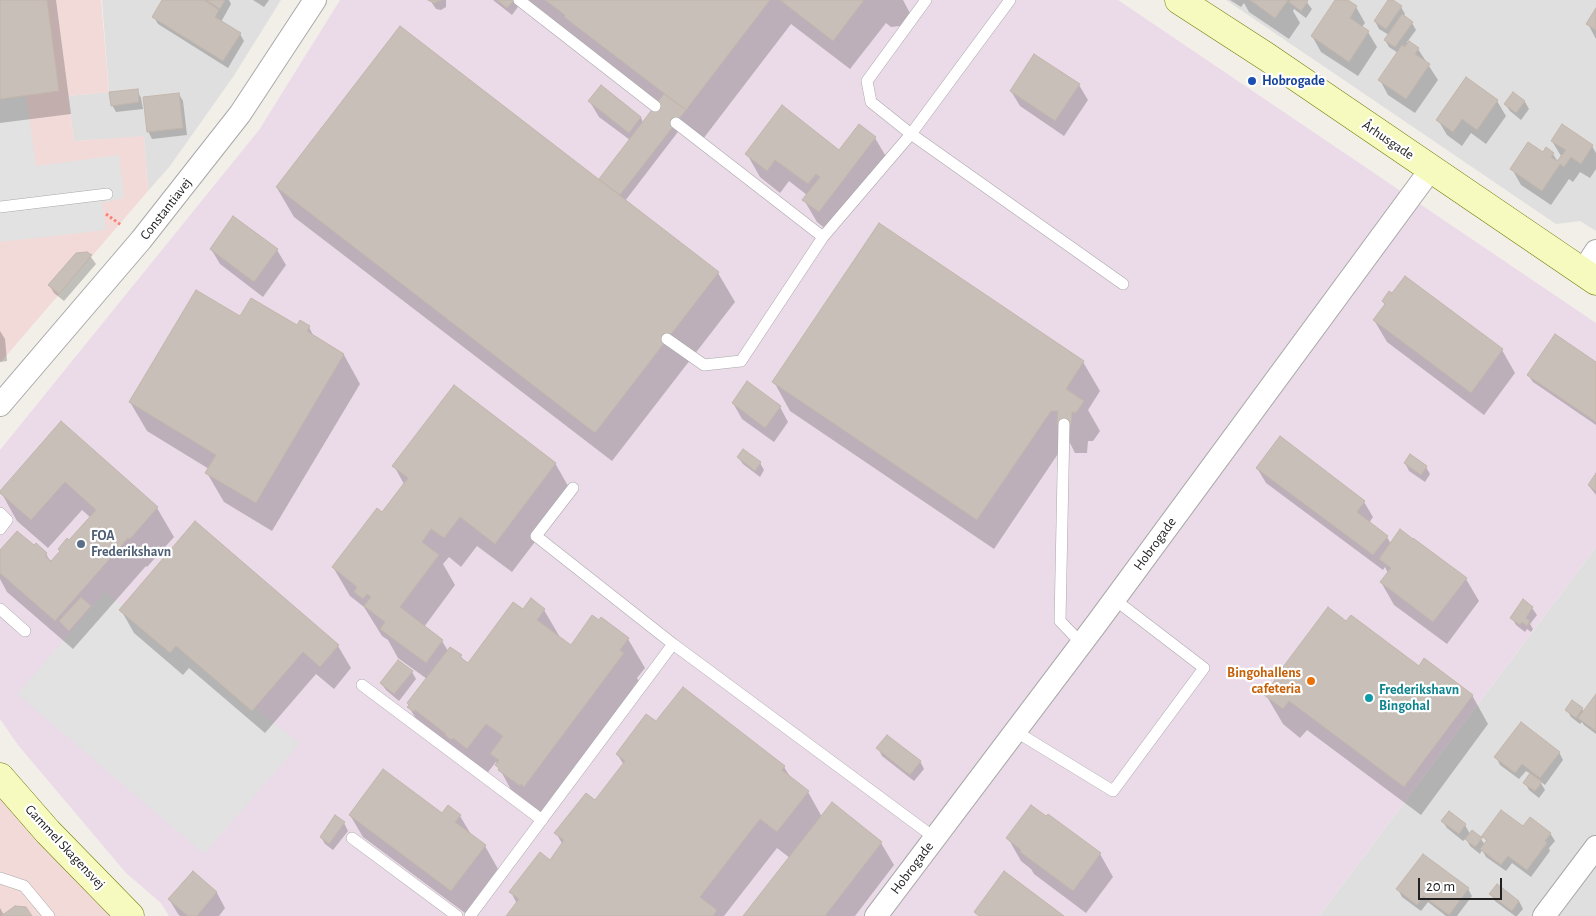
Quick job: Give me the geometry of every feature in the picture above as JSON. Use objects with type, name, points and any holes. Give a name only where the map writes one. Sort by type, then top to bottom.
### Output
[{"type":"street","name":"Constantiavej","points":[[0,405],[141,240],[240,114],[315,0]]},
{"type":"street","name":"Århusgade","points":[[1179,0],[1431,169],[1592,268]]},
{"type":"street","name":"Hobrogade","points":[[876,916],[1114,599],[1431,169]]},
{"type":"street","name":"Gammel Skagensvej","points":[[2,784],[130,916]]},
{"type":"street","points":[[1544,916],[1596,847]]},
{"type":"lane","points":[[519,0],[655,106]]},
{"type":"lane","points":[[926,0],[867,82],[872,102],[911,134],[1123,284]]},
{"type":"lane","points":[[667,339],[704,365],[741,361],[823,237],[911,134],[1010,0]]},
{"type":"lane","points":[[676,123],[823,237]]},
{"type":"lane","points":[[0,208],[107,194]]},
{"type":"lane","points":[[1064,424],[1060,621],[1081,643]]},
{"type":"lane","points":[[573,488],[536,536],[674,644],[935,838]]},
{"type":"lane","points":[[0,513],[7,520],[0,529]]},
{"type":"lane","points":[[1015,731],[1113,791],[1204,668],[1114,599]]},
{"type":"lane","points":[[0,609],[25,632]]},
{"type":"lane","points":[[470,916],[674,644]]},
{"type":"lane","points":[[362,685],[542,820]]},
{"type":"lane","points":[[352,838],[457,916]]},
{"type":"lane","points":[[0,878],[24,886],[49,916]]},
{"type":"path","points":[[84,197],[141,240]]},
{"type":"shaded area","points":[[0,0],[101,0],[109,92],[68,96],[74,141],[144,136],[148,191],[0,363]]},
{"type":"shaded area","points":[[102,0],[281,0],[233,77],[170,166],[148,191],[144,137],[74,141],[68,96],[109,92]]},
{"type":"shaded area","points":[[340,0],[1118,0],[1596,323],[1596,547],[1319,916],[169,916],[161,903],[126,873],[18,745],[0,719],[0,450],[259,130]]},
{"type":"shaded area","points":[[1226,0],[1596,0],[1596,231],[1580,221],[1556,224]]},
{"type":"shaded area","points":[[26,96],[36,166],[119,155],[124,198],[102,203],[106,230],[0,242],[0,99]]},
{"type":"shaded area","points":[[1596,547],[1596,916],[1319,916]]},
{"type":"shaded area","points":[[105,592],[300,743],[204,854],[17,694]]},
{"type":"shaded area","points":[[0,793],[116,916],[0,916]]},
{"type":"building","points":[[0,0],[47,0],[59,91],[0,99]]},
{"type":"building","points":[[162,0],[204,0],[219,10],[215,17],[241,33],[223,61],[152,17]]},
{"type":"building","points":[[206,0],[225,0],[220,9]]},
{"type":"building","points":[[428,0],[442,0],[434,3]]},
{"type":"building","points":[[497,0],[514,0],[507,8]]},
{"type":"building","points":[[545,0],[770,0],[686,110],[564,17],[565,15]]},
{"type":"building","points":[[780,0],[864,0],[833,41]]},
{"type":"building","points":[[1250,0],[1288,0],[1275,18]]},
{"type":"building","points":[[1291,0],[1308,1],[1301,11],[1289,2]]},
{"type":"building","points":[[1335,0],[1348,0],[1357,6],[1350,18],[1369,31],[1349,62],[1311,36]]},
{"type":"building","points":[[1388,0],[1393,0],[1402,6],[1386,29],[1374,21]]},
{"type":"building","points":[[1596,8],[1596,30],[1586,24]]},
{"type":"building","points":[[1402,14],[1413,22],[1395,47],[1384,40]]},
{"type":"building","points":[[400,26],[719,272],[595,433],[276,187]]},
{"type":"building","points":[[1409,41],[1419,48],[1415,54],[1430,64],[1406,99],[1378,80],[1402,45],[1405,47]]},
{"type":"building","points":[[1034,54],[1080,84],[1055,121],[1010,91]]},
{"type":"building","points":[[1466,77],[1498,100],[1477,130],[1462,119],[1453,132],[1436,120]]},
{"type":"building","points":[[601,85],[641,117],[629,133],[588,101]]},
{"type":"building","points":[[138,89],[139,102],[111,106],[109,92]]},
{"type":"building","points":[[1513,92],[1525,101],[1516,113],[1504,104]]},
{"type":"building","points":[[179,93],[183,128],[147,132],[143,97]]},
{"type":"building","points":[[664,94],[686,110],[620,195],[599,179]]},
{"type":"building","points":[[782,105],[839,150],[859,124],[876,137],[819,212],[802,200],[820,177],[816,174],[808,184],[775,160],[767,171],[745,154]]},
{"type":"building","points":[[1562,124],[1593,145],[1581,164],[1571,157],[1564,167],[1560,164],[1542,191],[1510,169],[1528,142],[1543,152],[1546,147],[1554,153],[1551,157],[1557,161],[1566,150],[1551,141]]},
{"type":"building","points":[[233,216],[278,249],[254,282],[210,249]]},
{"type":"building","points":[[879,223],[1084,361],[1066,389],[1084,401],[1076,413],[1072,412],[1071,425],[1057,424],[1058,411],[1051,411],[977,520],[772,382]]},
{"type":"building","points":[[87,252],[92,255],[59,294],[48,285],[76,253]]},
{"type":"building","points":[[1405,276],[1503,349],[1471,393],[1373,320],[1385,304],[1382,301],[1389,291],[1392,293]]},
{"type":"building","points":[[196,290],[240,316],[251,298],[297,325],[300,320],[310,326],[307,331],[344,354],[256,503],[205,473],[216,455],[129,402]]},
{"type":"building","points":[[1555,334],[1596,362],[1596,422],[1527,375]]},
{"type":"building","points":[[747,381],[781,406],[765,428],[732,403]]},
{"type":"building","points":[[454,385],[556,463],[495,544],[460,517],[444,538],[431,529],[422,542],[439,555],[400,607],[443,640],[426,663],[380,629],[385,622],[364,606],[371,597],[367,594],[363,599],[354,592],[357,587],[332,567],[377,508],[382,512],[408,478],[392,466]]},
{"type":"building","points":[[61,421],[158,507],[55,621],[0,573],[0,550],[17,531],[34,545],[36,543],[47,553],[45,556],[51,561],[60,551],[58,549],[67,538],[69,540],[96,510],[65,482],[31,520],[0,491]]},
{"type":"building","points":[[1280,436],[1365,501],[1357,512],[1388,536],[1373,555],[1256,468]]},
{"type":"building","points":[[743,449],[761,462],[755,471],[737,457]]},
{"type":"building","points":[[1410,454],[1427,466],[1421,475],[1404,463]]},
{"type":"building","points":[[1596,473],[1596,491],[1588,485]]},
{"type":"building","points":[[195,521],[339,645],[320,667],[303,652],[252,711],[176,646],[170,653],[119,610]]},
{"type":"building","points":[[1400,529],[1467,578],[1433,622],[1380,582],[1391,568],[1379,559]]},
{"type":"building","points":[[81,597],[91,606],[69,631],[59,621]]},
{"type":"building","points":[[531,598],[545,609],[537,620],[571,645],[592,615],[599,620],[601,617],[629,638],[620,650],[624,653],[524,787],[498,770],[499,768],[495,765],[499,760],[490,754],[503,736],[486,724],[467,749],[453,738],[451,740],[415,710],[414,712],[407,707],[409,705],[407,703],[450,647],[462,655],[460,657],[468,663],[513,602],[523,609]]},
{"type":"building","points":[[1523,599],[1533,607],[1526,618],[1530,621],[1527,626],[1522,622],[1520,625],[1510,618]]},
{"type":"building","name":"Frederikshavn Bingohal","points":[[1328,607],[1346,621],[1351,615],[1419,666],[1424,658],[1473,695],[1404,787],[1289,701],[1283,709],[1264,695]]},
{"type":"building","points":[[398,660],[413,671],[394,694],[380,683]]},
{"type":"building","points":[[683,687],[785,766],[782,770],[809,791],[777,832],[760,819],[700,897],[717,910],[713,916],[506,916],[519,899],[509,892],[540,852],[550,860],[564,840],[554,833],[586,793],[595,800],[625,761],[616,754],[646,714],[656,721]]},
{"type":"building","points":[[1596,694],[1596,731],[1578,718]]},
{"type":"building","points":[[1572,700],[1583,708],[1576,718],[1565,710]]},
{"type":"building","points":[[1521,722],[1560,752],[1540,778],[1522,764],[1515,773],[1494,757]]},
{"type":"building","points":[[887,735],[921,761],[910,775],[876,748]]},
{"type":"building","points":[[383,769],[442,813],[448,805],[461,815],[455,822],[486,845],[451,891],[349,815]]},
{"type":"building","points":[[1530,773],[1542,782],[1535,791],[1523,783]]},
{"type":"building","points":[[832,802],[882,842],[825,916],[743,916]]},
{"type":"building","points":[[1031,805],[1046,816],[1048,814],[1101,853],[1073,891],[1020,852],[1021,850],[1006,838]]},
{"type":"building","points":[[1501,810],[1523,826],[1530,817],[1551,833],[1545,841],[1547,843],[1527,870],[1508,856],[1501,865],[1480,849],[1487,840],[1483,837],[1475,847],[1465,839],[1472,830],[1481,837]]},
{"type":"building","points":[[1449,811],[1466,824],[1459,834],[1441,821]]},
{"type":"building","points":[[335,815],[345,822],[329,844],[320,837]]},
{"type":"building","points":[[1423,854],[1469,888],[1449,915],[1423,896],[1417,905],[1396,889]]},
{"type":"building","points":[[193,871],[217,892],[197,916],[188,916],[168,899]]},
{"type":"building","points":[[1004,871],[1064,916],[979,916],[974,912]]},
{"type":"building","points":[[1497,884],[1519,901],[1512,911],[1489,894]]},
{"type":"building","points":[[15,906],[26,907],[32,916],[1,916]]},
{"type":"place","name":"Hobrogade","points":[[1252,81]]},
{"type":"place","name":"FOA Frederikshavn","points":[[81,544]]},
{"type":"place","name":"Bingohallens cafeteria","points":[[1311,681]]},
{"type":"place","name":"Frederikshavn Bingohal","points":[[1369,698]]}]
